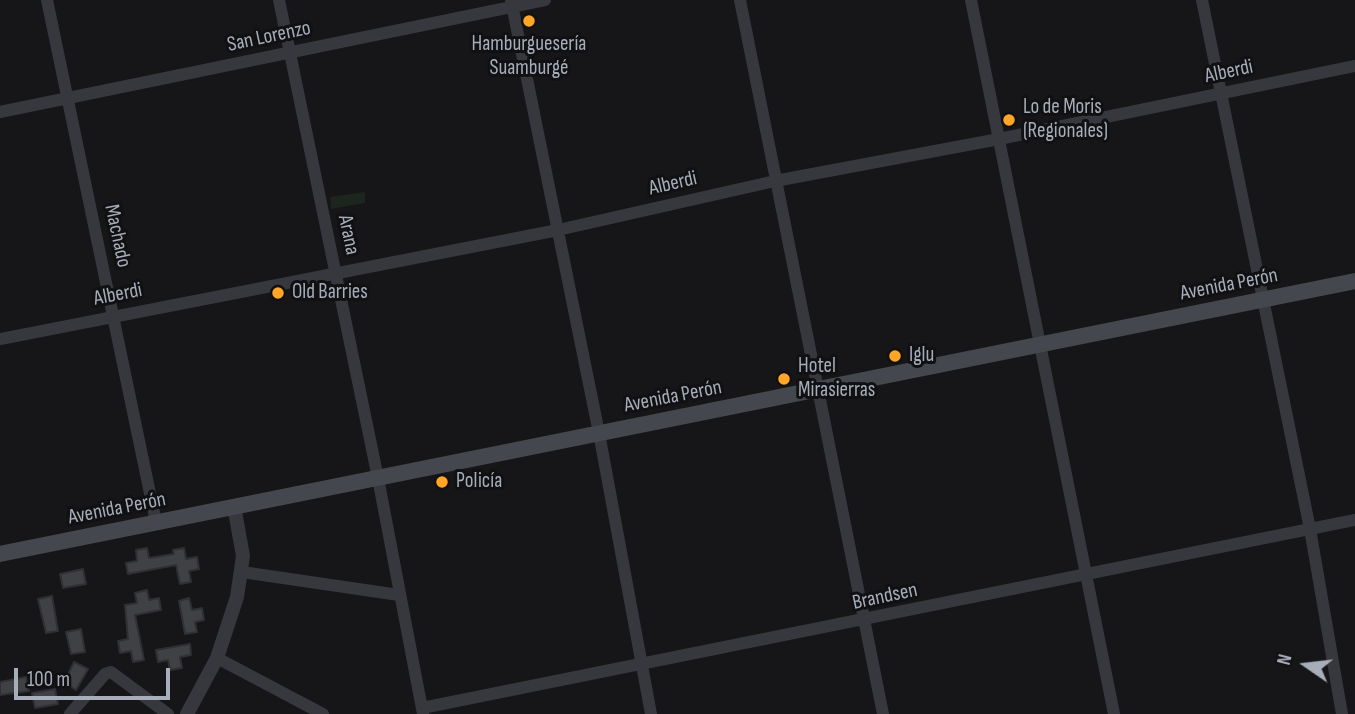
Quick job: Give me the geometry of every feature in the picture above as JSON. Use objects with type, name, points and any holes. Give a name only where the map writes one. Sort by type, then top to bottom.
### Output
[{"type":"main road","name":"Avenida Perón","points":[[0,554],[1355,281]]},
{"type":"street","name":"Machado","points":[[47,0],[156,522]]},
{"type":"street","name":"Arana","points":[[279,0],[378,478],[422,711]]},
{"type":"street","name":"San Lorenzo","points":[[0,111],[289,53],[512,3],[545,0]]},
{"type":"street","points":[[740,0],[883,714]]},
{"type":"street","points":[[971,0],[1114,714]]},
{"type":"street","points":[[1202,0],[1310,529],[1342,714]]},
{"type":"street","points":[[512,3],[599,433],[651,714]]},
{"type":"street","name":"Alberdi","points":[[0,339],[558,230],[775,181],[999,139],[1355,66]]},
{"type":"street","points":[[187,714],[217,658],[242,572],[241,537],[234,506]]},
{"type":"street","name":"Brandsen","points":[[422,711],[1355,520]]},
{"type":"street","points":[[242,572],[398,595]]},
{"type":"street","points":[[217,658],[323,714]]},
{"type":"street","points":[[70,714],[105,674],[111,672],[168,714]]},
{"type":"shaded area","points":[[365,192],[365,203],[331,209],[330,197]]},
{"type":"building","points":[[147,548],[149,558],[174,554],[173,550],[184,548],[186,559],[197,557],[199,569],[189,571],[191,582],[180,584],[176,565],[128,574],[126,563],[137,561],[136,550]]},
{"type":"building","points":[[83,569],[86,584],[63,588],[60,574]]},
{"type":"building","points":[[147,590],[149,600],[159,598],[161,610],[135,615],[144,660],[133,662],[131,651],[120,653],[118,641],[128,639],[125,605],[137,603],[135,593]]},
{"type":"building","points":[[52,596],[58,631],[46,633],[38,599]]},
{"type":"building","points":[[189,598],[192,610],[202,608],[204,620],[195,622],[197,632],[185,634],[179,601]]},
{"type":"building","points":[[81,629],[85,652],[71,654],[66,632]]},
{"type":"building","points":[[190,644],[191,655],[180,657],[182,668],[170,670],[168,660],[158,662],[156,650]]},
{"type":"building","points":[[74,662],[88,669],[76,690],[64,683]]},
{"type":"building","points":[[26,677],[29,691],[0,695],[0,682]]},
{"type":"building","points":[[55,689],[58,704],[35,708],[32,693]]},
{"type":"place","name":"Hamburguesería Suamburgé","points":[[529,21]]},
{"type":"place","name":"Lo de Moris (Regionales)","points":[[1009,120]]},
{"type":"place","name":"Old Barries","points":[[278,293]]},
{"type":"place","name":"Iglu","points":[[895,356]]},
{"type":"place","name":"Hotel Mirasierras","points":[[784,379]]},
{"type":"place","name":"Policía","points":[[442,482]]}]
